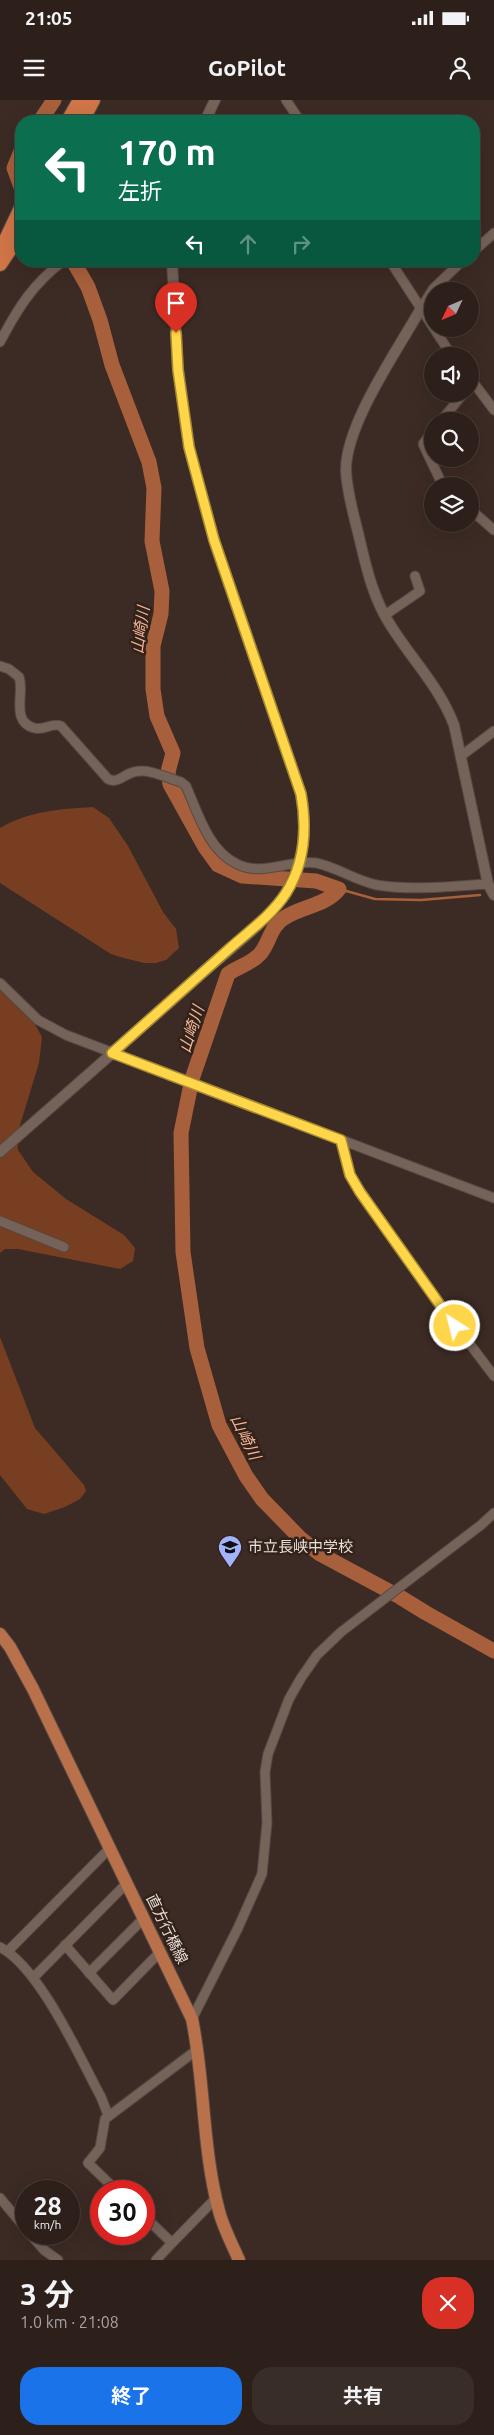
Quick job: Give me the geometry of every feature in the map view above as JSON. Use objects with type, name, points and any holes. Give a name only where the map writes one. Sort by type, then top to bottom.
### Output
[{"type":"highway","points":[[71,115],[80,100]]},
{"type":"highway","points":[[85,115],[93,100]]},
{"type":"highway","points":[[0,252],[15,221]]},
{"type":"highway","points":[[0,264],[15,242]]},
{"type":"main road","name":"直方行橋線","points":[[0,1634],[10,1647],[33,1689],[192,2018],[198,2049],[211,2172],[216,2198],[219,2212],[239,2260]]},
{"type":"street","points":[[208,115],[215,100]]},
{"type":"street","points":[[286,100],[296,115]]},
{"type":"street","points":[[480,245],[494,232]]},
{"type":"street","points":[[0,342],[26,296],[55,267]]},
{"type":"street","points":[[0,1152],[247,933],[277,904],[291,883],[299,864],[304,836],[304,813],[301,794],[214,540],[189,447],[178,370],[172,267]]},
{"type":"street","points":[[394,267],[446,347]]},
{"type":"street","points":[[456,267],[434,289],[420,310],[367,403],[348,451],[346,471],[368,578],[385,615],[445,702],[454,725],[488,884],[494,895]]},
{"type":"street","points":[[479,391],[494,410]]},
{"type":"street","points":[[448,412],[456,402]]},
{"type":"street","points":[[479,517],[494,530]]},
{"type":"street","points":[[385,615],[420,591],[415,576]]},
{"type":"street","points":[[0,666],[9,669],[19,677],[20,713],[28,724],[38,729],[52,725],[61,726],[103,774],[113,781],[134,772],[147,772],[186,786],[204,827],[220,851],[237,864],[256,869],[317,863],[358,880],[378,885],[420,887],[488,884]]},
{"type":"street","points":[[461,756],[494,731]]},
{"type":"street","points":[[0,983],[28,1011],[48,1026],[112,1053],[494,1198]]},
{"type":"street","points":[[341,1140],[350,1175],[360,1192],[444,1310],[494,1376]]},
{"type":"street","points":[[0,1222],[64,1248]]},
{"type":"street","points":[[192,2018],[238,1928],[262,1874],[266,1839],[265,1772],[268,1754],[289,1699],[301,1678],[330,1642],[482,1525],[494,1513]]},
{"type":"street","points":[[108,2114],[101,2097],[34,1977],[4,1949],[110,1848]]},
{"type":"street","points":[[34,1977],[127,1883]]},
{"type":"street","points":[[90,1973],[144,1918]]},
{"type":"street","points":[[65,1946],[113,2000],[160,1952]]},
{"type":"street","points":[[106,2180],[88,2163],[100,2148],[105,2118],[198,2049]]},
{"type":"street","points":[[0,2198],[15,2216]]},
{"type":"street","points":[[156,2260],[216,2198]]},
{"type":"street","points":[[155,2227],[172,2243]]},
{"type":"street","points":[[40,2245],[58,2260]]},
{"type":"shaded area","points":[[93,807],[109,818],[128,846],[163,912],[176,929],[179,948],[166,960],[156,963],[144,963],[111,954],[0,883],[0,828],[33,814]]},
{"type":"shaded area","points":[[0,990],[34,1023],[42,1037],[39,1063],[17,1135],[18,1150],[33,1172],[66,1199],[124,1235],[135,1248],[133,1261],[120,1269],[18,1249],[5,1249],[0,1253]]},
{"type":"shaded area","points":[[0,1337],[35,1428],[84,1485],[86,1491],[80,1499],[65,1507],[44,1514],[27,1509],[0,1475]]},
{"type":"waterway","name":"山崎川","points":[[44,115],[54,100]]},
{"type":"waterway","name":"山崎川","points":[[15,166],[15,171]]},
{"type":"waterway","name":"山崎川","points":[[76,267],[88,287],[100,320],[112,365],[149,462],[154,488],[152,541],[162,591],[161,614],[153,646],[153,689],[157,716],[173,753],[168,772],[170,784],[205,847],[218,865],[242,876],[316,881],[339,889],[328,899],[284,918],[273,930],[260,954],[228,974],[192,1079],[181,1133],[183,1252],[197,1348],[219,1425],[246,1476],[262,1499],[301,1539],[320,1554],[494,1651]]},
{"type":"waterway","points":[[339,889],[375,899],[421,900],[480,895]]},
{"type":"place","name":"市立長峡中学校","points":[[230,1568]]},
{"type":"route","points":[[176,333],[178,370],[189,447],[214,540],[301,794],[304,813],[304,836],[300,862],[285,894],[277,904],[112,1053],[341,1140],[344,1158],[350,1175],[360,1192],[455,1326]]}]
